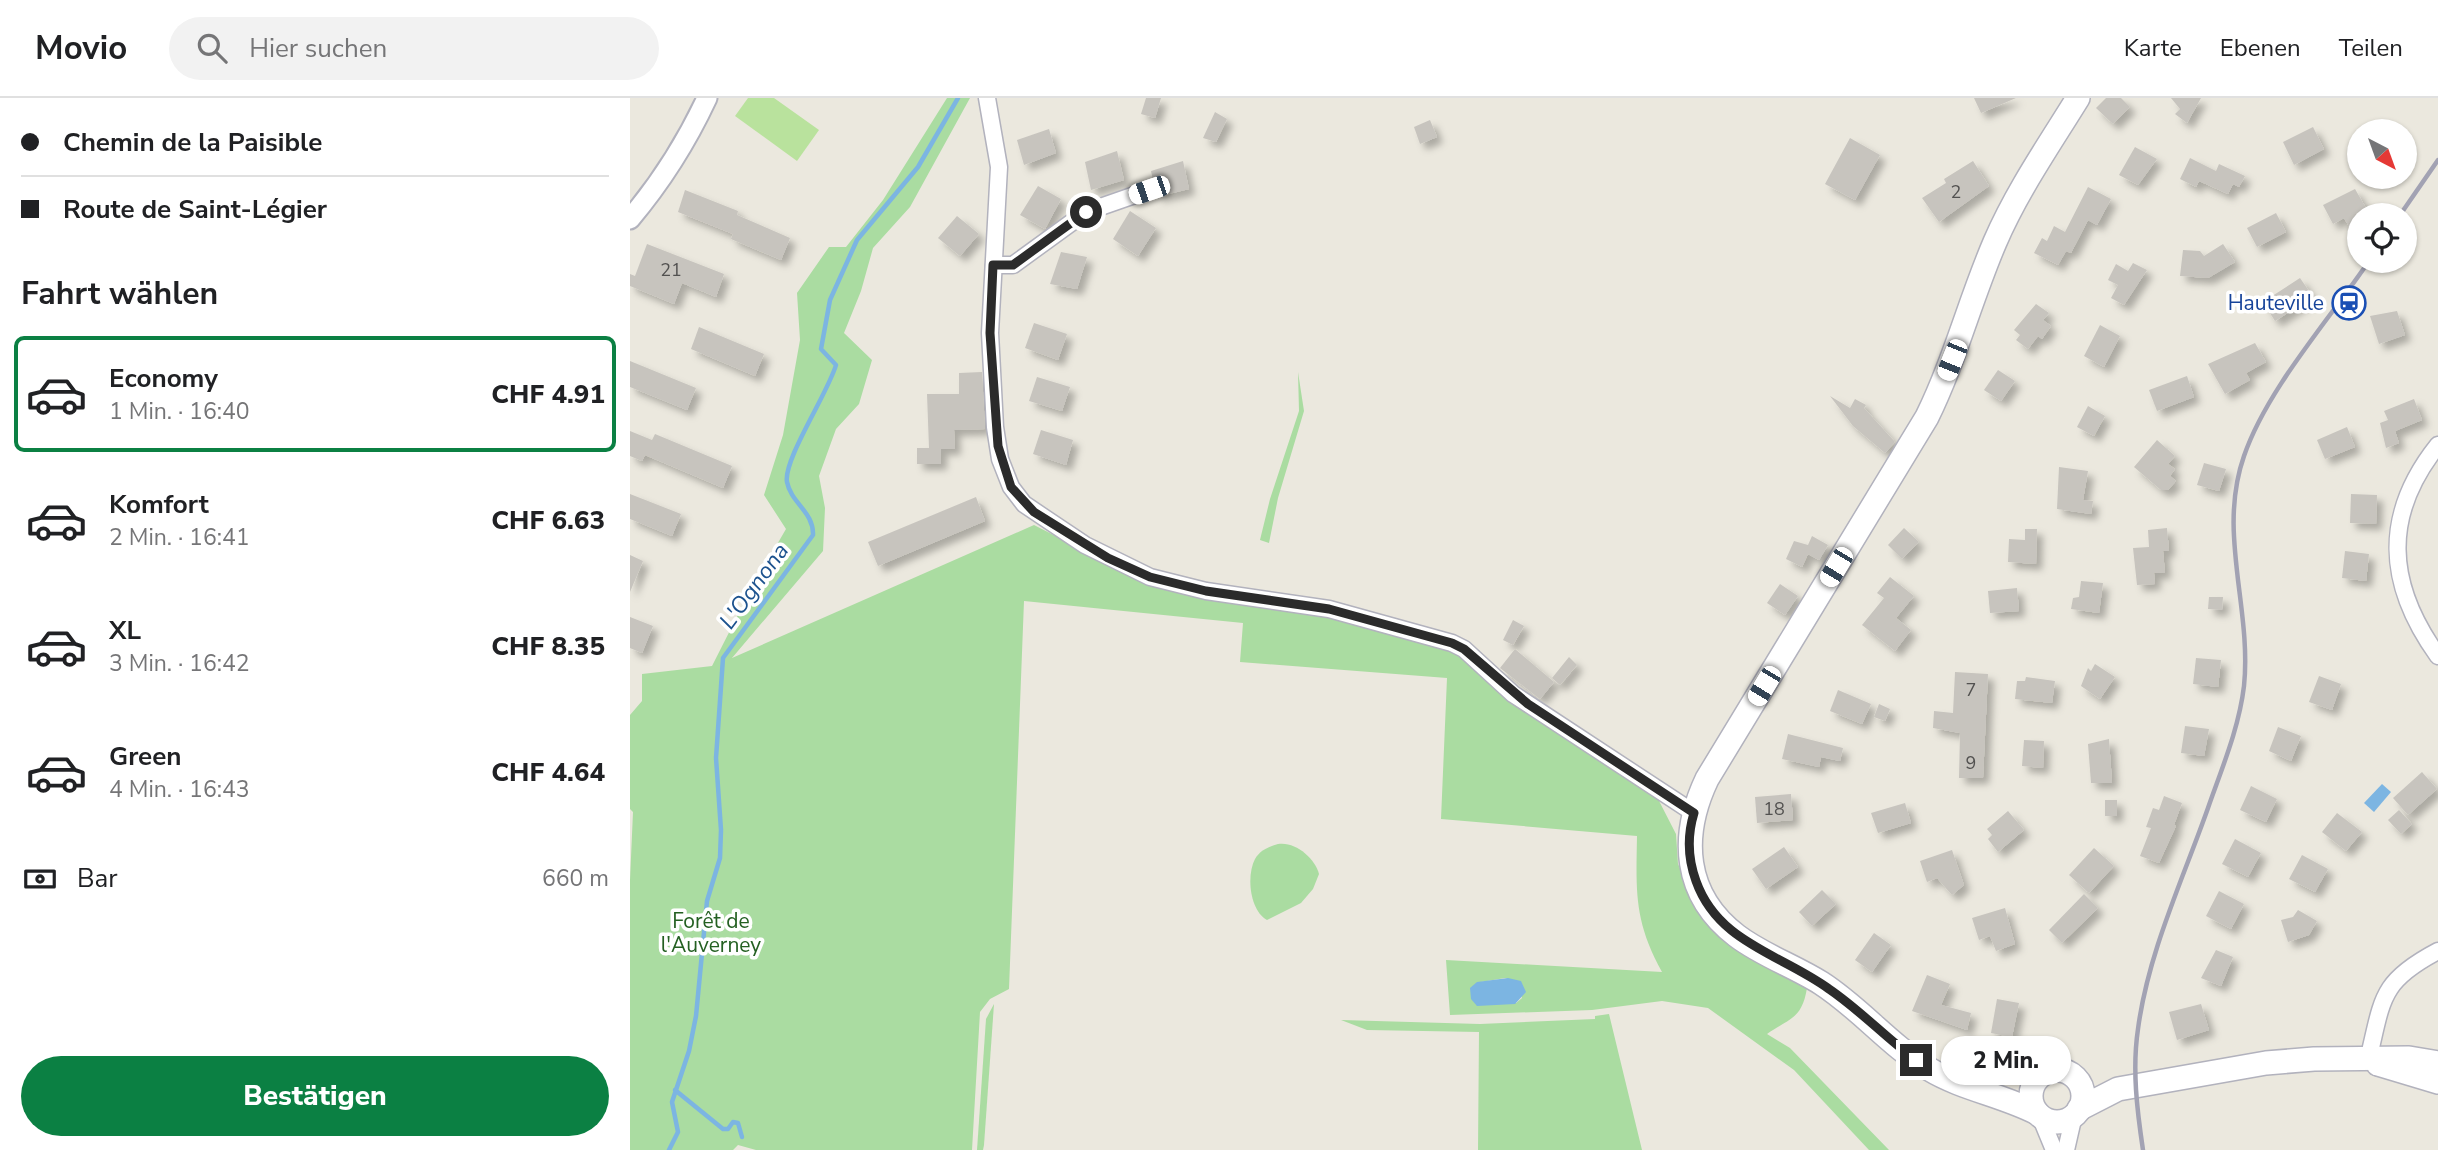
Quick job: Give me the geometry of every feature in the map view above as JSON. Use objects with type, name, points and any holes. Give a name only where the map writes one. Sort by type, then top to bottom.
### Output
[{"type":"main road","points":[[2078,98],[2020,193],[1996,240],[1949,369],[1927,417],[1716,764],[1694,813],[1689,837],[1694,875],[1703,897],[1727,928],[1749,944],[1830,989],[1929,1069],[1953,1081],[1986,1090],[2057,1122],[2118,1088],[2266,1063],[2314,1059],[2409,1058],[2438,1063]]},
{"type":"main road","points":[[2368,1060],[2401,1073],[2438,1082]]},
{"type":"main road","points":[[1986,1090],[2011,1087],[2057,1070],[2076,1078],[2118,1088]]},
{"type":"main road","points":[[2038,1078],[2031,1092],[2039,1114]]},
{"type":"main road","points":[[2076,1078],[2083,1095],[2076,1112]]},
{"type":"street","points":[[630,219],[679,153],[707,98]]},
{"type":"street","points":[[987,98],[999,167],[990,333],[998,446],[1011,487],[1034,512],[1097,551],[1150,577],[1206,591],[1329,609],[1452,643],[1464,649],[1528,704],[1694,813]]},
{"type":"street","points":[[993,265],[1013,265],[1086,212],[1149,190]]},
{"type":"street","points":[[2438,445],[2418,470],[2402,506],[2396,548],[2404,597],[2438,656]]},
{"type":"street","points":[[2368,1060],[2392,982],[2410,965],[2438,951]]},
{"type":"street","points":[[2066,1150],[2076,1112]]},
{"type":"street","points":[[2039,1114],[2054,1150]]},
{"type":"green space","points":[[748,98],[774,98],[819,130],[797,161],[735,116]]},
{"type":"green space","name":"Forêt de l'Auverney","points":[[947,98],[970,98],[910,207],[873,248],[861,291],[844,333],[872,360],[859,404],[836,429],[819,476],[825,508],[823,551],[732,658],[1034,525],[1148,583],[1213,601],[1316,612],[1450,647],[1657,797],[1676,834],[1678,864],[1705,921],[1725,939],[1807,988],[1802,1006],[1794,1017],[1767,1034],[1790,1048],[1889,1150],[1869,1150],[1794,1070],[1708,1008],[1662,1001],[1592,1010],[1450,1015],[1446,960],[1662,972],[1646,937],[1639,906],[1637,836],[1441,819],[1447,678],[1240,662],[1243,623],[1024,601],[1009,989],[990,999],[980,1012],[972,1150],[756,1150],[738,1145],[733,1150],[630,1150],[630,880],[633,812],[630,809],[630,715],[642,701],[642,674],[712,666],[751,589],[786,529],[764,495],[783,435],[800,340],[797,293],[829,247],[846,247],[883,200]],"holes":[[[1505,978],[1517,982],[1522,998],[1516,1003],[1508,1003],[1481,982]]]},
{"type":"green space","points":[[1298,372],[1304,411],[1278,498],[1269,543],[1260,540],[1270,499],[1299,411]]},
{"type":"green space","points":[[1278,844],[1291,845],[1303,852],[1313,862],[1319,874],[1313,889],[1301,903],[1267,920],[1253,901],[1250,883],[1252,866],[1259,853]]},
{"type":"green space","points":[[994,1004],[984,1145],[983,1150],[977,1150],[986,1019]]},
{"type":"green space","points":[[1609,1014],[1642,1150],[1478,1150],[1479,1032],[1367,1030],[1341,1020],[1480,1024],[1595,1019],[1595,1016]]},
{"type":"water","points":[[2382,784],[2391,792],[2374,812],[2364,803]]},
{"type":"water","points":[[1508,978],[1521,981],[1526,992],[1515,1004],[1477,1006],[1471,999],[1470,988],[1477,982]]},
{"type":"building","points":[[1146,98],[1161,98],[1155,118],[1141,114]]},
{"type":"building","points":[[1974,98],[2016,98],[1981,113]]},
{"type":"building","points":[[2106,98],[2121,98],[2130,107],[2113,124],[2096,108]]},
{"type":"building","points":[[2171,98],[2201,98],[2187,123],[2175,114],[2180,109]]},
{"type":"building","points":[[1215,112],[1227,119],[1216,142],[1203,138]]},
{"type":"building","points":[[1430,120],[1437,137],[1420,144],[1414,127]]},
{"type":"building","points":[[2313,127],[2324,149],[2294,165],[2283,142]]},
{"type":"building","points":[[1049,129],[1056,153],[1024,165],[1017,140]]},
{"type":"building","points":[[1850,138],[1880,155],[1855,200],[1825,184]]},
{"type":"building","points":[[2135,147],[2157,159],[2138,185],[2119,175]]},
{"type":"building","points":[[1117,151],[1124,180],[1091,190],[1085,162]]},
{"type":"building","points":[[2190,158],[2216,171],[2219,164],[2245,176],[2239,187],[2233,184],[2228,194],[2199,181],[2196,187],[2180,179]]},
{"type":"building","points":[[1183,161],[1189,189],[1156,197],[1159,187],[1153,180],[1151,171]]},
{"type":"building","points":[[1973,161],[1989,186],[1939,222],[1922,198],[1946,183],[1944,179]]},
{"type":"building","points":[[1038,186],[1061,199],[1045,229],[1020,215]]},
{"type":"building","points":[[2088,187],[2111,199],[2097,225],[2088,220],[2071,253],[2066,251],[2058,265],[2034,253],[2042,238],[2047,241],[2054,226],[2065,232]]},
{"type":"building","points":[[2355,189],[2363,203],[2347,203],[2347,223],[2344,218],[2333,224],[2323,205]]},
{"type":"building","points":[[685,190],[738,211],[737,215],[790,238],[781,260],[731,239],[733,234],[678,212]]},
{"type":"building","points":[[1130,211],[1156,228],[1138,256],[1113,239]]},
{"type":"building","points":[[2276,213],[2286,232],[2257,247],[2247,228]]},
{"type":"building","points":[[957,216],[979,234],[960,256],[938,238]]},
{"type":"building","points":[[647,244],[724,274],[716,297],[682,283],[674,304],[630,286],[630,274],[635,276]]},
{"type":"building","points":[[2223,244],[2235,262],[2208,278],[2180,276],[2183,250],[2200,251],[2204,256]]},
{"type":"building","points":[[1061,252],[1087,257],[1077,289],[1050,284]]},
{"type":"building","points":[[2133,263],[2147,270],[2124,305],[2111,298],[2118,285],[2108,280],[2116,264],[2128,271]]},
{"type":"building","points":[[2300,278],[2313,297],[2275,321],[2263,302]]},
{"type":"building","points":[[2036,304],[2049,313],[2043,320],[2051,326],[2042,339],[2038,336],[2028,349],[2016,340],[2020,335],[2014,330]]},
{"type":"building","points":[[2397,311],[2405,335],[2379,344],[2370,316]]},
{"type":"building","points":[[1034,323],[1067,334],[1058,360],[1025,348]]},
{"type":"building","points":[[2100,325],[2120,336],[2104,367],[2084,356]]},
{"type":"building","points":[[699,327],[764,354],[755,376],[691,349]]},
{"type":"building","points":[[2255,343],[2266,362],[2246,373],[2250,380],[2225,394],[2208,364]]},
{"type":"building","points":[[630,361],[696,388],[687,410],[630,387]]},
{"type":"building","points":[[1998,370],[2015,381],[2001,401],[1984,390]]},
{"type":"building","points":[[982,372],[985,429],[954,430],[955,449],[941,449],[941,464],[917,464],[917,448],[929,448],[927,394],[959,394],[959,373]]},
{"type":"building","points":[[2187,376],[2194,397],[2157,411],[2149,390]]},
{"type":"building","points":[[1037,377],[1070,387],[1062,411],[1029,401]]},
{"type":"building","points":[[1830,396],[1850,408],[1855,399],[1866,405],[1864,408],[1895,442],[1885,453],[1853,426]]},
{"type":"building","points":[[2414,399],[2422,420],[2395,431],[2399,443],[2386,448],[2380,423],[2388,420],[2384,411]]},
{"type":"building","points":[[2088,406],[2105,416],[2094,436],[2077,427]]},
{"type":"building","points":[[2347,427],[2355,447],[2325,459],[2317,440]]},
{"type":"building","points":[[1041,430],[1073,440],[1066,465],[1033,454]]},
{"type":"building","points":[[630,431],[652,440],[655,434],[732,466],[723,488],[645,455],[642,461],[630,456]]},
{"type":"building","points":[[2157,440],[2175,456],[2168,464],[2175,469],[2170,476],[2176,481],[2168,490],[2161,490],[2134,467]]},
{"type":"building","points":[[2204,463],[2226,469],[2219,491],[2197,485]]},
{"type":"building","points":[[2059,467],[2088,471],[2083,500],[2093,501],[2091,514],[2057,509]]},
{"type":"building","points":[[630,494],[681,514],[672,536],[630,519]]},
{"type":"building","points":[[2351,494],[2377,495],[2376,524],[2350,523]]},
{"type":"building","points":[[976,497],[985,521],[878,566],[868,542]]},
{"type":"building","points":[[1904,528],[1919,542],[1902,559],[1888,545]]},
{"type":"building","points":[[2167,528],[2169,551],[2163,551],[2165,573],[2154,573],[2155,584],[2137,585],[2133,548],[2149,547],[2148,530]]},
{"type":"building","points":[[2025,529],[2037,529],[2036,564],[2008,562],[2009,539],[2025,540]]},
{"type":"building","points":[[1812,536],[1828,545],[1819,560],[1808,554],[1802,567],[1786,559],[1794,541],[1808,545]]},
{"type":"building","points":[[2345,551],[2369,554],[2366,581],[2342,578]]},
{"type":"building","points":[[630,555],[643,561],[630,592]]},
{"type":"building","points":[[1890,577],[1914,596],[1896,618],[1911,630],[1895,651],[1862,625],[1884,598],[1877,593]]},
{"type":"building","points":[[2081,581],[2103,583],[2099,613],[2071,609],[2073,598],[2079,597]]},
{"type":"building","points":[[1780,584],[1798,596],[1785,615],[1767,603]]},
{"type":"building","points":[[2017,588],[2019,611],[1990,613],[1988,591]]},
{"type":"building","points":[[2209,597],[2223,597],[2222,610],[2208,609]]},
{"type":"building","points":[[630,617],[653,626],[642,653],[630,648]]},
{"type":"building","points":[[1513,620],[1524,626],[1513,645],[1503,640]]},
{"type":"building","points":[[1515,649],[1554,682],[1540,699],[1500,668]]},
{"type":"building","points":[[1569,657],[1577,665],[1560,685],[1552,678]]},
{"type":"building","points":[[2196,658],[2221,660],[2218,687],[2193,684]]},
{"type":"building","points":[[2095,664],[2115,677],[2100,699],[2081,686],[2088,668],[2091,671]]},
{"type":"building","points":[[1955,672],[1988,674],[1983,778],[1959,778],[1960,733],[1933,728],[1934,711],[1953,713]]},
{"type":"building","points":[[2319,676],[2341,684],[2332,710],[2309,702]]},
{"type":"building","points":[[2026,677],[2055,681],[2052,703],[2015,699],[2017,681],[2025,681]]},
{"type":"building","points":[[1838,690],[1871,704],[1862,724],[1830,711]]},
{"type":"building","points":[[1879,704],[1890,709],[1885,721],[1874,717]]},
{"type":"building","points":[[2185,726],[2209,729],[2204,756],[2181,753]]},
{"type":"building","points":[[2278,727],[2301,736],[2291,761],[2269,751]]},
{"type":"building","points":[[1788,734],[1843,748],[1840,761],[1821,757],[1819,767],[1782,759]]},
{"type":"building","points":[[2109,739],[2112,783],[2091,783],[2088,744]]},
{"type":"building","points":[[2024,740],[2044,741],[2043,768],[2022,766]]},
{"type":"building","points":[[2422,772],[2437,789],[2408,815],[2393,798]]},
{"type":"building","points":[[2251,786],[2277,799],[2266,822],[2240,810]]},
{"type":"building","points":[[1791,794],[1793,820],[1757,823],[1755,797]]},
{"type":"building","points":[[2164,796],[2182,803],[2174,825],[2176,826],[2159,863],[2140,856],[2151,828],[2146,827],[2153,808],[2159,810]]},
{"type":"building","points":[[2105,800],[2117,800],[2117,816],[2105,816]]},
{"type":"building","points":[[1905,803],[1911,823],[1878,833],[1871,813]]},
{"type":"building","points":[[2399,810],[2412,824],[2401,834],[2388,820]]},
{"type":"building","points":[[2008,811],[2024,830],[1998,852],[1988,839],[1992,835],[1987,829]]},
{"type":"building","points":[[2337,813],[2362,832],[2346,851],[2322,832]]},
{"type":"building","points":[[2235,839],[2261,853],[2248,877],[2222,864]]},
{"type":"building","points":[[1784,847],[1798,867],[1766,889],[1752,869]]},
{"type":"building","points":[[2094,848],[2114,866],[2089,893],[2069,875]]},
{"type":"building","points":[[1952,850],[1964,885],[1952,895],[1937,878],[1927,882],[1920,861]]},
{"type":"building","points":[[2302,855],[2328,869],[2315,892],[2289,879]]},
{"type":"building","points":[[1822,890],[1836,904],[1812,926],[1799,912]]},
{"type":"building","points":[[2219,891],[2244,904],[2231,929],[2206,916]]},
{"type":"building","points":[[2084,894],[2098,908],[2062,943],[2049,930]]},
{"type":"building","points":[[2005,908],[2015,944],[1996,951],[1990,936],[1979,940],[1972,918]]},
{"type":"building","points":[[2298,910],[2317,921],[2309,935],[2288,942],[2281,920],[2293,917]]},
{"type":"building","points":[[1874,933],[1891,945],[1872,972],[1855,960]]},
{"type":"building","points":[[2216,950],[2233,957],[2221,986],[2201,978]]},
{"type":"building","points":[[1927,975],[1950,984],[1941,1005],[1971,1013],[1967,1030],[1912,1011]]},
{"type":"building","points":[[1997,999],[2019,1003],[2012,1037],[1991,1033]]},
{"type":"building","points":[[2201,1004],[2209,1030],[2177,1040],[2169,1012]]},
{"type":"waterway","name":"L'Ognona","points":[[669,1150],[678,1132],[672,1102],[689,1051],[696,1016],[707,901],[720,858],[721,830],[716,758],[723,658],[813,535],[810,520],[793,496],[787,482],[792,458],[836,365],[821,349],[830,300],[857,240],[918,167],[958,98]]},
{"type":"waterway","points":[[675,1090],[723,1129],[728,1129],[733,1122],[738,1123],[742,1137]]},
{"type":"railway","points":[[2408,203],[2438,160]]},
{"type":"railway","points":[[2143,1150],[2135,1074],[2136,1044],[2143,1001],[2167,917],[2229,748],[2244,686],[2244,628],[2234,542],[2237,485],[2244,456],[2254,431],[2283,380],[2360,273]]},
{"type":"place","name":"Hauteville","points":[[2349,303]]},
{"type":"route","points":[[1086,212],[1013,265],[993,265],[990,333],[995,427],[1000,459],[1011,487],[1024,504],[1045,520],[1108,558],[1150,577],[1206,591],[1329,609],[1441,639],[1464,649],[1513,694],[1694,813],[1689,837],[1690,862],[1703,897],[1718,919],[1737,937],[1830,989],[1916,1060]]}]
